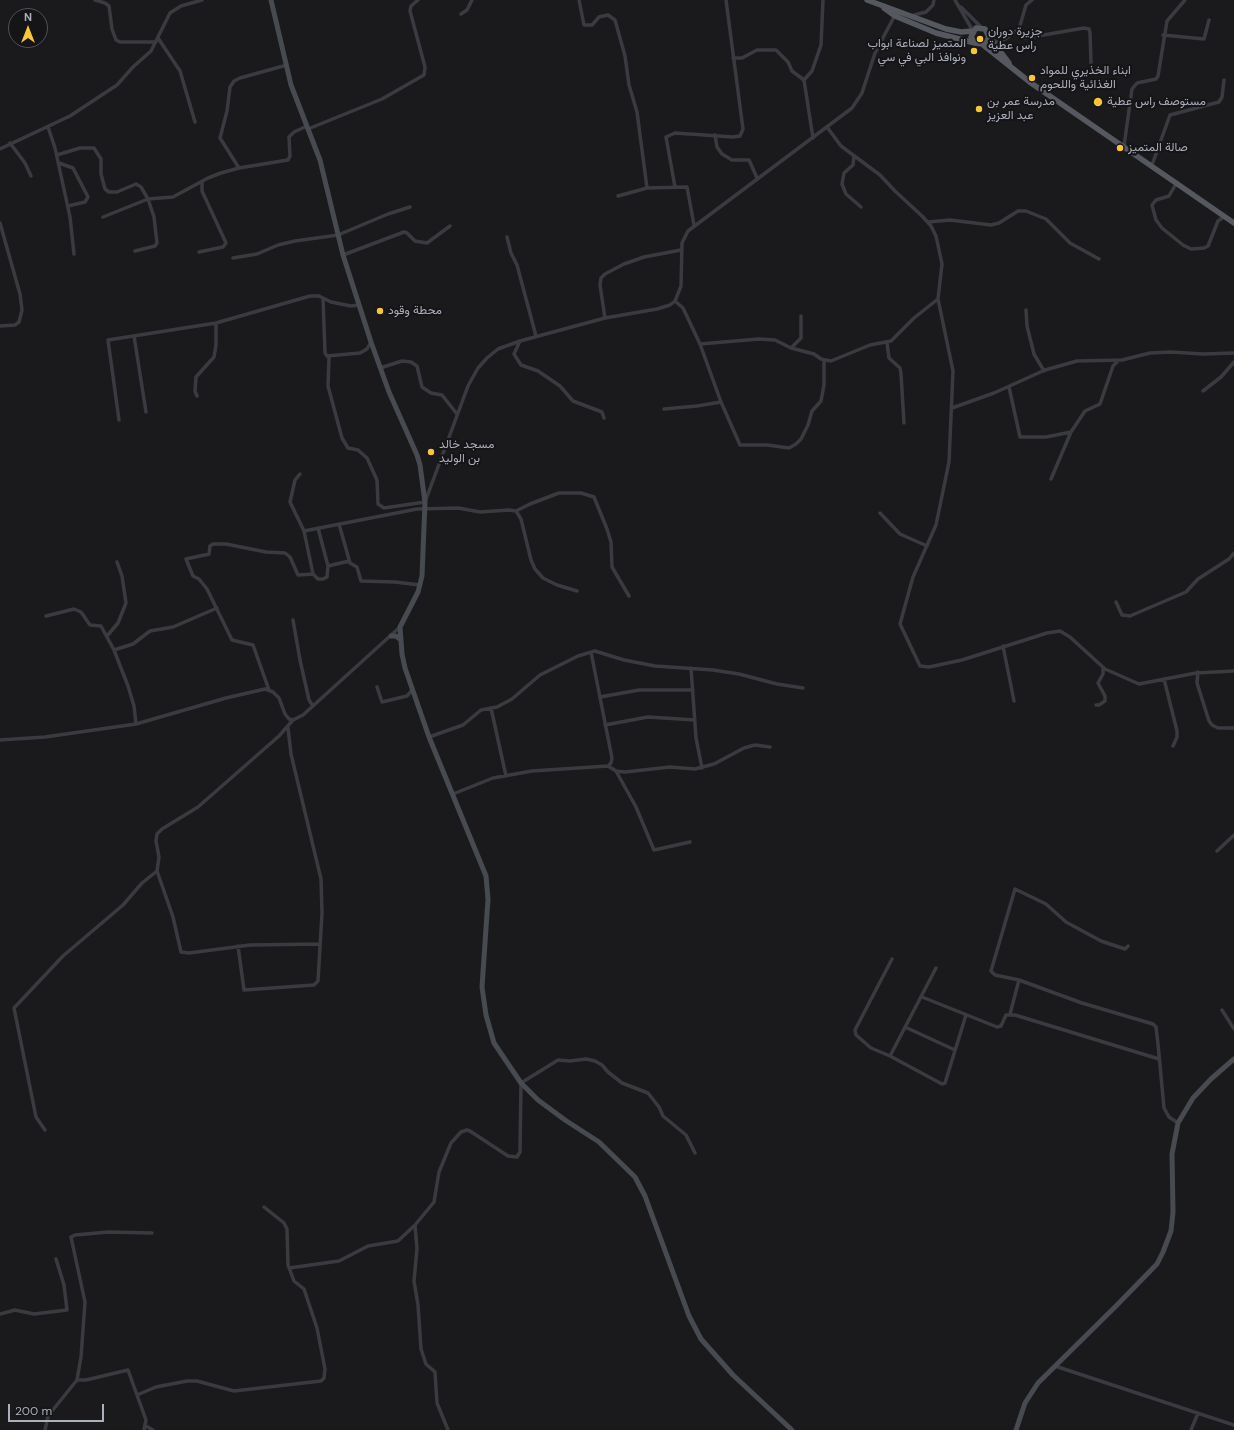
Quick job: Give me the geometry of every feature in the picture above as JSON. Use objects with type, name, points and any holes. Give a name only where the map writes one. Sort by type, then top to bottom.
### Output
[{"type":"main road","points":[[867,0],[895,12],[946,29],[961,32],[973,31],[981,27],[987,30],[988,37],[986,42],[982,44]]},
{"type":"main road","points":[[895,12],[936,33],[982,44],[1031,83],[1177,182],[1234,223]]},
{"type":"main road","points":[[973,31],[972,37],[975,43]]},
{"type":"main road","points":[[988,37],[1011,67]]},
{"type":"street","points":[[95,0],[109,6],[112,29],[116,40],[120,42],[157,40]]},
{"type":"street","points":[[0,149],[10,143],[48,127],[76,112],[91,100],[116,85],[133,66],[151,51],[164,22],[173,10],[202,0]]},
{"type":"street","points":[[271,0],[291,85],[308,128],[327,184],[343,255],[359,305],[380,368],[417,455],[425,502]]},
{"type":"street","points":[[103,217],[148,199],[173,197],[214,175],[239,168],[288,160],[290,156],[289,137],[294,132],[382,99],[424,75],[425,67],[410,11],[411,6],[418,0]]},
{"type":"street","points":[[461,14],[467,10],[472,0]]},
{"type":"street","points":[[579,0],[584,25],[592,25],[599,17],[608,15],[615,20],[625,56],[629,85],[637,112],[647,188]]},
{"type":"street","points":[[675,186],[666,137],[675,133],[740,136],[743,129],[726,0]]},
{"type":"street","points":[[813,138],[803,86],[804,80],[812,71],[821,45],[823,0]]},
{"type":"street","points":[[319,944],[238,946],[189,953],[181,952],[179,950],[173,917],[157,871],[159,857],[156,841],[157,834],[162,828],[198,808],[288,728],[293,720],[303,716],[400,627],[412,606],[420,585],[425,502],[468,386],[478,368],[498,349],[520,341],[605,318],[657,310],[670,306],[675,301],[681,286],[681,250],[684,236],[694,225],[844,115],[857,101],[875,53],[895,12],[915,16],[926,12],[933,5],[934,0]]},
{"type":"street","points":[[993,42],[1005,39],[1016,32],[1020,26],[1026,5],[1032,0]]},
{"type":"street","points":[[1124,146],[1132,89],[1136,83],[1156,79],[1158,76],[1161,68],[1163,35],[1167,21],[1185,0]]},
{"type":"street","points":[[956,1],[981,27]]},
{"type":"street","points":[[956,1],[973,31]]},
{"type":"street","points":[[1163,35],[1204,39],[1208,20]]},
{"type":"street","points":[[1016,32],[1020,36],[1026,38],[1084,28],[1089,29],[1091,63]]},
{"type":"street","points":[[157,40],[178,68],[195,122]]},
{"type":"street","points":[[733,58],[742,58],[757,50],[776,50],[788,62],[792,71],[804,80]]},
{"type":"street","points":[[239,168],[220,138],[227,112],[230,87],[234,81],[240,78],[287,65]]},
{"type":"street","points":[[1152,165],[1170,115],[1219,102],[1222,97],[1224,80]]},
{"type":"street","points":[[48,127],[57,155],[68,206],[74,254]]},
{"type":"street","points":[[826,127],[841,146],[880,175],[928,222],[936,236],[942,264],[938,299],[953,371],[948,472],[936,525],[913,577],[900,624],[920,666],[929,667],[962,660],[1003,646],[1047,633],[1060,631],[1070,637],[1103,667],[1125,679],[1139,684],[1146,684],[1198,672],[1234,671]]},
{"type":"street","points":[[715,135],[717,147],[722,154],[732,160],[749,160],[757,178]]},
{"type":"street","points":[[10,143],[25,163],[31,176]]},
{"type":"street","points":[[57,155],[80,148],[94,148],[101,159],[101,174],[105,189],[109,192],[117,192],[138,184],[148,199],[154,217],[157,243],[155,246],[135,251]]},
{"type":"street","points":[[854,156],[853,165],[844,173],[842,184],[846,194],[861,207]]},
{"type":"street","points":[[59,163],[73,168],[88,197],[85,202],[68,206]]},
{"type":"street","points":[[199,252],[223,247],[226,243],[202,191],[202,182]]},
{"type":"street","points":[[1177,182],[1168,196],[1156,200],[1152,205],[1156,220],[1162,228],[1183,245],[1190,248],[1204,248],[1208,246],[1218,220],[1225,216]]},
{"type":"street","points":[[618,196],[647,188],[683,186],[689,189],[694,225]]},
{"type":"street","points":[[233,258],[256,254],[278,245],[295,241],[338,235],[388,214],[410,207]]},
{"type":"street","points":[[928,222],[950,220],[991,225],[999,223],[1018,211],[1026,211],[1046,220],[1070,244],[1099,259]]},
{"type":"street","points":[[0,223],[20,294],[22,310],[19,322],[15,325],[0,326]]},
{"type":"street","points":[[343,255],[404,232],[407,232],[415,241],[427,243],[450,226]]},
{"type":"street","points":[[507,237],[511,253],[517,265],[536,336]]},
{"type":"street","points":[[605,318],[600,285],[601,278],[605,274],[638,258],[681,250]]},
{"type":"street","points":[[119,420],[107,342],[110,340],[216,323],[310,296],[351,306],[359,305]]},
{"type":"street","points":[[323,298],[325,353],[329,357],[328,386],[342,438],[348,448],[358,450],[367,458],[377,480],[378,504],[384,508],[425,502]]},
{"type":"street","points":[[700,344],[759,339],[775,340],[791,348],[814,354],[824,360],[831,361],[870,345],[887,343],[938,299]]},
{"type":"street","points":[[675,301],[683,308],[700,344],[720,402],[739,444],[767,445],[789,448],[801,439],[812,411],[820,401],[824,385],[824,360]]},
{"type":"street","points":[[1026,310],[1027,326],[1034,354],[1044,371]]},
{"type":"street","points":[[791,348],[801,338],[801,316]]},
{"type":"street","points":[[197,396],[195,391],[196,377],[214,357],[216,345],[216,323]]},
{"type":"street","points":[[134,336],[146,412]]},
{"type":"street","points":[[520,341],[514,354],[521,365],[538,371],[560,386],[573,401],[602,412],[604,418]]},
{"type":"street","points":[[329,357],[363,352],[371,342]]},
{"type":"street","points":[[887,343],[889,358],[900,368],[902,374],[904,423]]},
{"type":"street","points":[[952,408],[1009,387],[1044,371],[1077,361],[1119,360],[1166,352],[1203,354],[1234,353]]},
{"type":"street","points":[[1051,479],[1071,432],[1085,411],[1100,404],[1113,366],[1119,360]]},
{"type":"street","points":[[380,368],[402,361],[411,362],[417,366],[422,387],[431,393],[442,395],[457,414]]},
{"type":"street","points":[[1203,392],[1221,377],[1234,362]]},
{"type":"street","points":[[1009,387],[1020,437],[1046,437],[1071,432]]},
{"type":"street","points":[[664,408],[697,406],[720,402]]},
{"type":"street","points":[[300,474],[295,480],[290,502],[304,531],[313,574],[318,579],[323,579],[327,577],[328,566],[318,528]]},
{"type":"street","points":[[304,531],[424,509],[458,508],[480,512],[516,511],[530,504],[559,494],[581,492],[594,497],[611,542],[612,567],[629,596]]},
{"type":"street","points":[[516,511],[521,519],[531,560],[536,569],[543,578],[577,592]]},
{"type":"street","points":[[880,513],[900,534],[927,546]]},
{"type":"street","points":[[339,524],[349,561],[358,570],[361,581],[394,582],[420,585]]},
{"type":"street","points":[[293,720],[288,719],[279,698],[269,690],[252,645],[232,640],[207,590],[199,579],[193,576],[186,559],[209,554],[210,546],[213,544],[226,544],[266,552],[285,553],[290,557],[298,575],[313,574]]},
{"type":"street","points":[[1116,602],[1122,615],[1130,616],[1186,592],[1198,579],[1229,559],[1234,553]]},
{"type":"street","points":[[328,566],[349,561]]},
{"type":"street","points":[[107,636],[118,623],[126,603],[124,586],[116,562]]},
{"type":"street","points":[[114,650],[133,644],[150,631],[173,626],[217,608]]},
{"type":"street","points":[[46,616],[66,610],[78,610],[90,625],[101,626],[114,650],[134,706],[136,724]]},
{"type":"street","points":[[293,620],[309,700],[313,706]]},
{"type":"street","points":[[400,627],[405,668],[430,736],[486,876],[488,899],[482,977],[486,1015],[494,1043],[521,1083],[552,1110],[599,1142],[635,1178],[645,1196],[689,1316],[701,1339],[732,1375],[792,1430]]},
{"type":"street","points":[[391,636],[396,636],[401,640]]},
{"type":"street","points":[[1003,646],[1014,701]]},
{"type":"street","points":[[430,736],[463,724],[481,710],[491,708],[512,699],[540,675],[578,656],[591,652],[598,652],[624,660],[656,666],[691,668],[739,674],[776,684],[803,688]]},
{"type":"street","points":[[591,652],[612,758],[611,763],[608,766]]},
{"type":"street","points":[[1096,705],[1106,701],[1098,683],[1103,674],[1103,667]]},
{"type":"street","points":[[691,668],[695,720],[702,768]]},
{"type":"street","points":[[1198,672],[1196,683],[1209,721],[1212,725],[1218,728],[1234,728]]},
{"type":"street","points":[[1164,679],[1177,731],[1176,740],[1173,746]]},
{"type":"street","points":[[377,687],[382,702],[407,696],[413,689]]},
{"type":"street","points":[[0,740],[53,736],[136,724],[252,691],[269,690]]},
{"type":"street","points":[[600,698],[639,690],[692,690]]},
{"type":"street","points":[[491,708],[506,776]]},
{"type":"street","points":[[605,725],[648,717],[695,720]]},
{"type":"street","points":[[238,946],[244,988],[247,991],[314,985],[318,977],[322,913],[321,879],[291,754],[288,728]]},
{"type":"street","points":[[453,794],[484,781],[532,771],[608,766],[616,771],[633,772],[658,768],[695,769],[714,764],[754,745],[770,747]]},
{"type":"street","points":[[616,771],[636,808],[654,850],[690,842]]},
{"type":"street","points":[[1217,850],[1234,835]]},
{"type":"street","points":[[45,1130],[36,1116],[14,1010],[63,956],[123,905],[142,883],[157,871]]},
{"type":"street","points":[[1128,946],[1126,949],[1101,941],[1066,922],[1046,904],[1015,889],[991,971],[995,975],[1019,980],[1082,1003],[1153,1024],[1156,1030],[1164,1108],[1170,1117],[1178,1123]]},
{"type":"street","points":[[892,959],[855,1032],[871,1048],[890,1056],[942,1084],[945,1083],[966,1014]]},
{"type":"street","points":[[890,1056],[936,968]]},
{"type":"street","points":[[922,997],[997,1027],[1001,1026],[1006,1015],[1010,1014],[1019,980]]},
{"type":"street","points":[[1222,1010],[1234,1029]]},
{"type":"street","points":[[1010,1014],[1159,1059]]},
{"type":"street","points":[[905,1027],[955,1050]]},
{"type":"street","points":[[521,1083],[558,1060],[570,1061],[586,1059],[595,1061],[602,1065],[622,1083],[648,1093],[660,1107],[663,1116],[686,1134],[695,1153]]},
{"type":"street","points":[[1016,1430],[1020,1413],[1029,1395],[1055,1366],[1149,1272],[1163,1252],[1172,1224],[1172,1154],[1178,1123],[1193,1098],[1211,1079],[1234,1059]]},
{"type":"street","points":[[289,1268],[339,1260],[368,1246],[398,1241],[415,1226],[434,1202],[439,1172],[451,1143],[461,1132],[467,1130],[508,1156],[516,1158],[519,1155],[521,1083]]},
{"type":"street","points":[[137,1395],[156,1387],[187,1381],[197,1381],[234,1391],[321,1381],[325,1374],[325,1369],[317,1328],[304,1289],[294,1281],[289,1268],[288,1229],[264,1207]]},
{"type":"street","points":[[415,1226],[417,1249],[414,1281],[418,1305],[421,1349],[426,1364],[435,1372],[437,1403],[448,1430]]},
{"type":"street","points":[[45,1430],[48,1416],[77,1380],[81,1357],[85,1302],[71,1237],[75,1235],[108,1232],[152,1233]]},
{"type":"street","points":[[0,1314],[15,1310],[34,1314],[67,1310],[64,1285],[56,1259]]},
{"type":"street","points":[[1055,1366],[1234,1425]]},
{"type":"street","points":[[77,1380],[86,1380],[127,1370],[146,1420],[145,1428],[153,1430]]},
{"type":"street","points":[[1191,1430],[1198,1413]]},
{"type":"place","name":"جزيرة دوران راس عطية","points":[[980,39]]},
{"type":"place","name":"المتميز لصناعة ابواب ونوافذ البي في سي","points":[[974,51]]},
{"type":"place","name":"ابناء الخذيري للمواد الغذائية واللحوم","points":[[1032,78]]},
{"type":"place","name":"مستوصف راس عطية","points":[[1098,102]]},
{"type":"place","name":"مدرسة عمر بن عبد العزيز","points":[[979,109]]},
{"type":"place","name":"صالة المتميز","points":[[1120,148]]},
{"type":"place","name":"محطة وقود","points":[[380,311]]},
{"type":"place","name":"مسجد خالد بن الوليد","points":[[431,452]]}]
